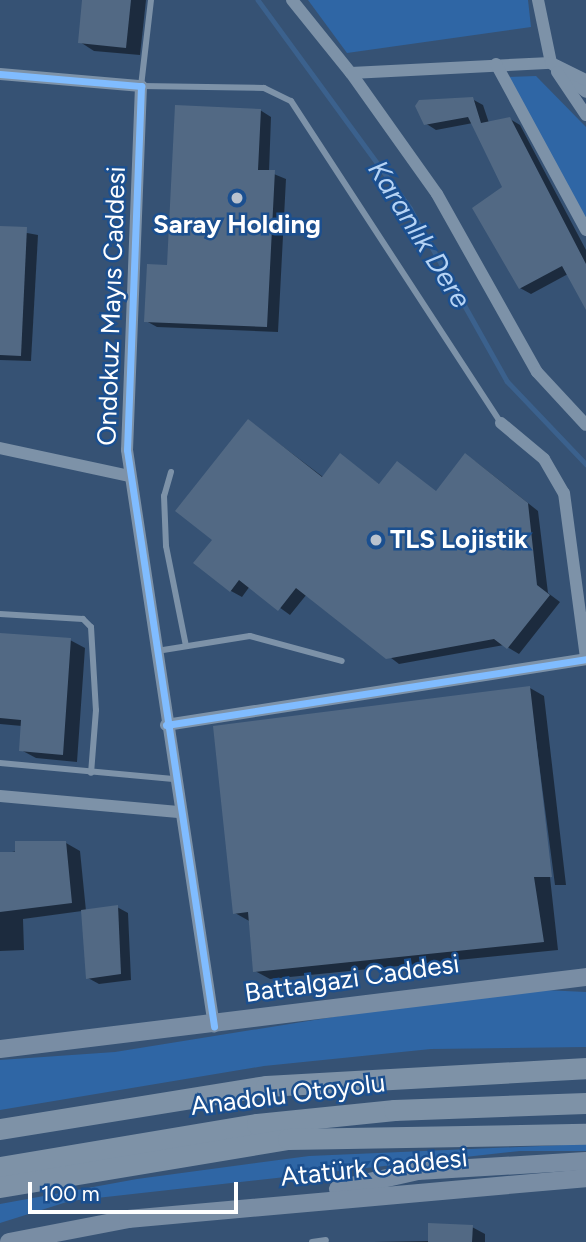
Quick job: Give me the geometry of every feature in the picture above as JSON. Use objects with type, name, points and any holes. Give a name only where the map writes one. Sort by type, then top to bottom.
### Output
[{"type":"highway","name":"Anadolu Otoyolu","points":[[0,1129],[266,1086],[586,1068]]},
{"type":"highway","name":"Anadolu Otoyolu","points":[[0,1167],[257,1124],[394,1110],[586,1103]]},
{"type":"highway","points":[[0,1187],[288,1139],[586,1134]]},
{"type":"main road","name":"Battalgazi Caddesi","points":[[0,1049],[214,1026],[586,977]]},
{"type":"main road","name":"Atatürk Caddesi","points":[[253,1207],[418,1171],[586,1161]]},
{"type":"main road","name":"Atatürk Caddesi","points":[[253,1207],[586,1178]]},
{"type":"main road","points":[[9,1242],[90,1224],[253,1207]]},
{"type":"street","points":[[292,0],[351,73],[437,194],[537,372],[586,425]]},
{"type":"street","points":[[538,0],[551,63],[586,115]]},
{"type":"street","points":[[351,73],[551,63],[586,80]]},
{"type":"street","points":[[551,63],[586,92]]},
{"type":"street","points":[[496,64],[586,230]]},
{"type":"street","points":[[0,74],[141,86]]},
{"type":"street","name":"Ondokuz Mayıs Caddesi","points":[[141,86],[130,476],[178,812],[214,1026]]},
{"type":"street","points":[[166,725],[586,659],[564,494],[544,459],[501,423]]},
{"type":"street","points":[[0,448],[130,476]]},
{"type":"street","points":[[0,796],[178,812]]},
{"type":"lane","points":[[151,0],[141,86],[264,88],[291,101],[501,423]]},
{"type":"lane","points":[[171,471],[164,496],[166,546],[186,646]]},
{"type":"lane","points":[[0,614],[83,620],[91,627],[96,710],[90,773]]},
{"type":"lane","points":[[155,651],[250,636],[342,661]]},
{"type":"lane","points":[[0,763],[173,779]]},
{"type":"lane","points":[[312,1242],[326,1240]]},
{"type":"shaded area","points":[[308,0],[528,0],[531,27],[347,53]]},
{"type":"shaded area","points":[[536,76],[586,127],[586,218],[507,77]]},
{"type":"shaded area","points":[[544,990],[586,992],[586,1047],[431,1049],[264,1066],[0,1110],[0,1060],[115,1052],[439,1000]]},
{"type":"shaded area","points":[[586,1144],[586,1151],[520,1151],[70,1201],[0,1223],[0,1204],[137,1179],[309,1156]]},
{"type":"building","points":[[82,0],[131,0],[126,48],[78,43]]},
{"type":"building","points":[[473,97],[481,123],[510,117],[586,264],[586,310],[562,266],[519,289],[472,208],[502,187],[468,117],[424,125],[415,106],[419,100]]},
{"type":"building","points":[[175,105],[261,109],[258,170],[275,170],[267,327],[144,322],[147,264],[167,265]]},
{"type":"building","points":[[0,226],[27,227],[21,356],[0,355]]},
{"type":"building","points":[[248,419],[322,477],[340,453],[379,484],[397,461],[436,491],[465,453],[528,503],[537,585],[550,595],[507,649],[494,639],[386,659],[296,588],[278,611],[239,580],[230,592],[193,563],[212,540],[175,511]]},
{"type":"building","points":[[0,633],[71,638],[63,755],[19,751],[21,720],[0,718]]},
{"type":"building","points":[[530,686],[552,877],[534,877],[544,942],[253,972],[248,912],[233,914],[213,726]]},
{"type":"building","points":[[15,841],[66,841],[72,903],[0,912],[0,852],[15,852]]},
{"type":"building","points":[[118,905],[121,974],[86,979],[81,910]]},
{"type":"building","points":[[428,1223],[473,1225],[472,1242],[428,1242]]},
{"type":"waterway","name":"Karanlık Dere","points":[[258,0],[410,208],[507,381],[586,464]]},
{"type":"cycle path","points":[[0,74],[141,86],[127,450],[214,1026]]},
{"type":"cycle path","points":[[166,725],[586,659]]},
{"type":"place","name":"Saray Holding","points":[[237,198]]},
{"type":"place","name":"TLS Lojistik","points":[[376,540]]}]
